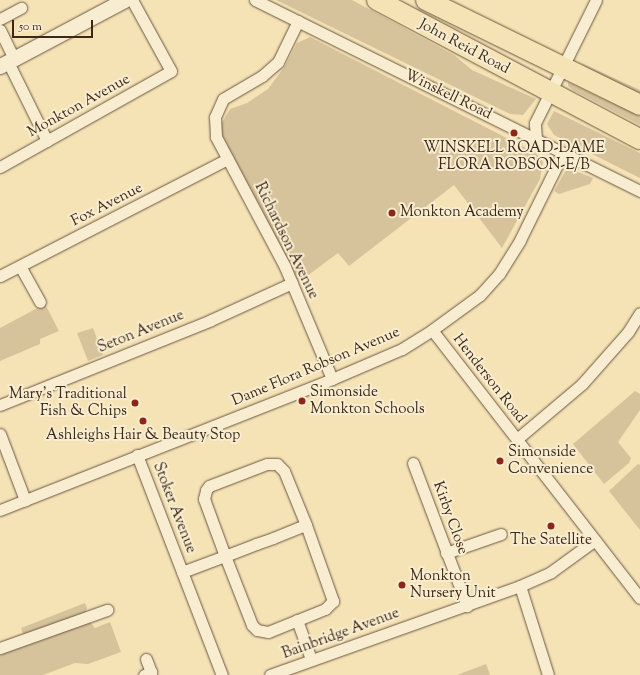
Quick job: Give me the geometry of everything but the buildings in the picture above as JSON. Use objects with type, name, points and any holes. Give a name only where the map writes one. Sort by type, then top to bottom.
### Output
[{"type":"highway","name":"John Reid Road","points":[[377,0],[640,139]]},
{"type":"highway","name":"John Reid Road","points":[[426,0],[640,105]]},
{"type":"street","points":[[7,62],[125,0]]},
{"type":"street","name":"Monkton Avenue","points":[[0,167],[171,71],[125,0]]},
{"type":"street","name":"Winskell Road","points":[[255,0],[640,191]]},
{"type":"street","points":[[536,139],[535,123],[564,68],[596,0]]},
{"type":"street","points":[[0,19],[21,8]]},
{"type":"street","name":"Richardson Avenue","points":[[298,21],[278,62],[262,76],[223,99],[215,117],[216,137],[292,283],[332,379]]},
{"type":"street","points":[[0,30],[7,62],[47,141]]},
{"type":"street","name":"Dame Flora Robson Avenue","points":[[0,510],[332,379],[402,349],[432,330],[480,295],[499,274],[520,240],[563,153]]},
{"type":"street","name":"Fox Avenue","points":[[0,276],[228,159]]},
{"type":"street","points":[[20,266],[40,302]]},
{"type":"street","name":"Seton Avenue","points":[[0,405],[211,320],[292,283]]},
{"type":"street","points":[[517,439],[582,384],[628,332],[640,313]]},
{"type":"street","name":"Henderson Road","points":[[432,330],[595,540],[638,592]]},
{"type":"street","points":[[0,434],[25,500]]},
{"type":"street","name":"Stoker Avenue","points":[[137,455],[222,675]]},
{"type":"street","name":"Kirby Close","points":[[413,463],[467,606]]},
{"type":"street","name":"Stoker Avenue","points":[[267,464],[281,467],[306,525],[333,601],[325,609],[268,632],[257,630],[252,625],[204,499],[206,490],[209,486],[267,464]]},
{"type":"street","name":"Stoker Avenue","points":[[182,572],[306,525]]},
{"type":"street","points":[[446,553],[501,534]]},
{"type":"street","name":"Bainbridge Avenue","points":[[270,675],[311,659],[467,606],[520,586],[551,572],[595,540]]},
{"type":"street","points":[[520,586],[548,675]]},
{"type":"street","points":[[0,648],[106,610]]},
{"type":"street","points":[[297,620],[311,659]]},
{"type":"street","points":[[144,675],[151,672],[146,659]]},
{"type":"shaded area","points":[[276,0],[352,0],[454,55],[472,70],[536,99],[523,115],[510,114]]},
{"type":"shaded area","name":"Monkton Academy","points":[[310,37],[536,153],[543,162],[540,179],[502,248],[454,185],[349,266],[338,253],[299,282],[221,133],[221,124],[230,109],[247,103],[268,89],[285,66],[297,43]]},
{"type":"shaded area","points":[[581,63],[640,90],[640,95],[595,74]]},
{"type":"shaded area","points":[[568,82],[640,116],[640,125],[573,90],[568,86]]},
{"type":"shaded area","points":[[554,111],[640,153],[640,178],[554,135],[547,124]]},
{"type":"shaded area","points":[[566,170],[573,170],[593,178],[590,184],[559,194],[554,191]]},
{"type":"shaded area","points":[[45,304],[59,331],[40,339],[40,344],[0,361],[0,328]]},
{"type":"shaded area","points":[[93,328],[103,355],[88,361],[77,333]]},
{"type":"shaded area","points":[[635,391],[640,394],[640,410],[618,442],[631,458],[629,463],[604,484],[573,444]]},
{"type":"shaded area","points":[[638,464],[640,465],[640,530],[609,491]]},
{"type":"shaded area","points":[[85,603],[87,608],[85,614],[24,637],[21,628]]},
{"type":"shaded area","points":[[90,622],[95,628],[110,622],[121,652],[88,664],[75,663],[43,675],[0,675],[0,655]]},
{"type":"shaded area","points":[[486,664],[490,675],[457,675]]},
{"type":"place","name":"WINSKELL ROAD-DAME FLORA ROBSON-E/B","points":[[514,133]]},
{"type":"place","name":"Monkton Academy","points":[[392,213]]},
{"type":"place","name":"Simonside Monkton Schools","points":[[302,401]]},
{"type":"place","name":"Mary's Traditional Fish & Chips","points":[[135,403]]},
{"type":"place","name":"Ashleighs Hair & Beauty Stop","points":[[143,421]]},
{"type":"place","name":"Simonside Convenience","points":[[500,461]]},
{"type":"place","name":"The Satellite","points":[[551,526]]},
{"type":"place","name":"Monkton Nursery Unit","points":[[402,585]]}]
